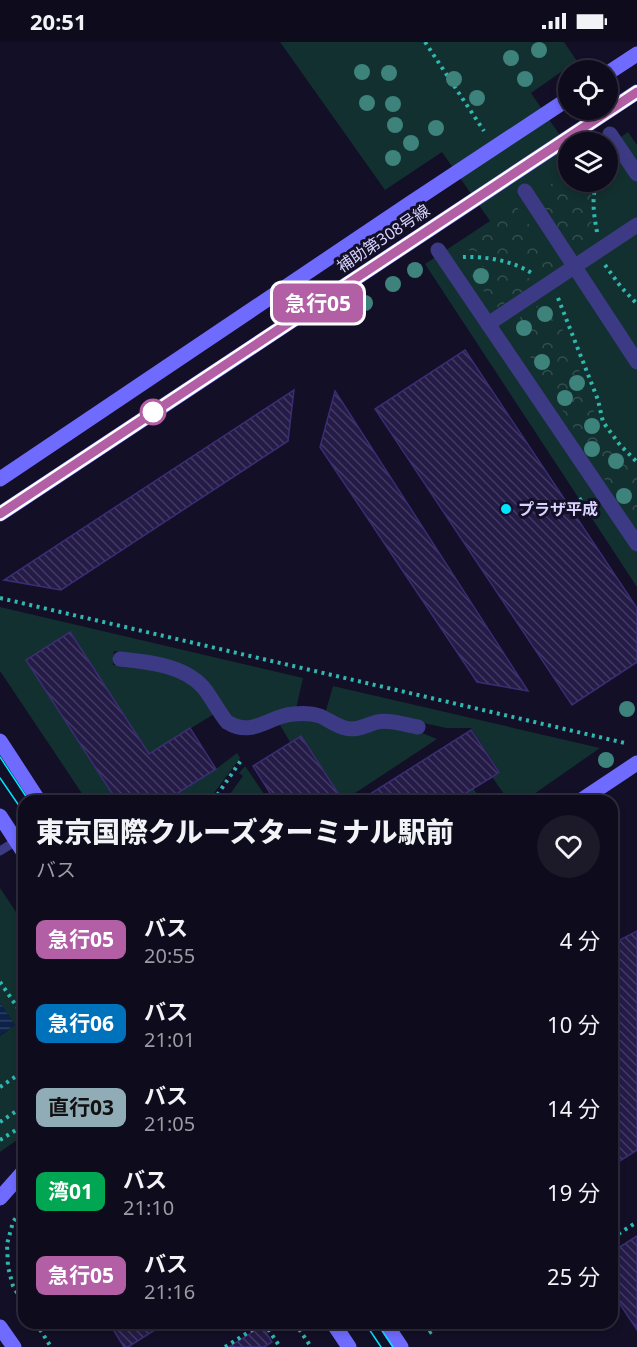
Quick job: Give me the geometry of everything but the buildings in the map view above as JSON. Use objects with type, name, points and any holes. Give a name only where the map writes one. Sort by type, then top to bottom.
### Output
[{"type":"street","points":[[618,66],[637,54]]},
{"type":"street","name":"補助第308号線","points":[[0,514],[637,92]]},
{"type":"street","name":"補助第308号線","points":[[0,478],[558,106]]},
{"type":"street","points":[[618,146],[637,174]]},
{"type":"street","points":[[525,191],[637,362]]},
{"type":"street","points":[[488,324],[637,225]]},
{"type":"street","points":[[442,256],[635,538]]},
{"type":"street","points":[[120,659],[164,666],[187,675],[202,686],[227,722],[233,726],[252,728],[289,714],[303,713],[322,717],[345,728],[360,728],[386,721],[418,727]]},
{"type":"street","points":[[0,741],[35,795]]},
{"type":"street","points":[[589,795],[637,764]]},
{"type":"street","points":[[1,819],[18,844]]},
{"type":"street","points":[[0,1198],[18,1178]]},
{"type":"street","points":[[0,1327],[14,1347]]},
{"type":"street","points":[[337,1329],[350,1347]]},
{"type":"street","points":[[389,1329],[401,1347]]},
{"type":"lane","points":[[0,851],[18,847]]},
{"type":"path","points":[[424,42],[484,131]]},
{"type":"path","points":[[442,256],[478,256],[525,268],[555,291],[598,400],[603,422],[620,445],[637,462]]},
{"type":"path","points":[[0,598],[625,743]]},
{"type":"path","points":[[217,795],[242,759]]},
{"type":"path","points":[[0,982],[18,1008]]},
{"type":"path","points":[[0,1087],[18,1075]]},
{"type":"path","points":[[0,1122],[18,1110]]},
{"type":"path","points":[[0,1140],[18,1129]]},
{"type":"path","points":[[18,1215],[13,1222],[8,1244],[8,1267],[13,1286],[18,1294]]},
{"type":"path","points":[[618,1235],[637,1222]]},
{"type":"path","points":[[40,1329],[51,1347]]},
{"type":"path","points":[[225,1347],[254,1329]]},
{"type":"path","points":[[267,1329],[280,1347]]},
{"type":"path","points":[[299,1329],[311,1347]]},
{"type":"path","points":[[429,1333],[435,1329]]},
{"type":"green space","points":[[280,42],[564,42],[576,60],[558,60],[558,74],[531,93],[558,132],[558,192],[618,192],[618,139],[628,132],[637,145],[637,587],[425,264],[490,221],[442,152],[385,190]]},
{"type":"green space","points":[[558,179],[558,192],[591,192],[592,231],[595,246],[576,257],[536,195]]},
{"type":"green space","points":[[516,206],[559,267],[546,277],[523,261],[490,253],[451,248]]},
{"type":"green space","points":[[464,266],[506,269],[537,283],[497,308]]},
{"type":"green space","points":[[549,298],[577,364],[599,427],[621,455],[637,469],[637,517],[630,505],[621,506],[510,324]]},
{"type":"green space","points":[[0,607],[303,678],[296,709],[264,720],[238,721],[167,662],[114,651],[113,665],[158,670],[189,683],[203,695],[214,714],[149,754],[70,632],[26,660],[113,795],[83,795],[0,671]]},
{"type":"green space","points":[[333,686],[600,748],[533,795],[505,795],[492,777],[500,772],[471,728],[446,728],[401,718],[345,722],[325,714]]},
{"type":"green space","points":[[293,718],[310,718],[340,734],[374,727],[412,729],[437,739],[352,795],[339,795],[301,736],[290,742],[280,725]]},
{"type":"green space","points":[[237,753],[240,758],[212,795],[175,795]]},
{"type":"green space","points":[[245,766],[265,795],[229,795],[243,776],[239,773]]},
{"type":"green space","points":[[473,788],[478,795],[463,795]]},
{"type":"green space","points":[[0,888],[18,915],[18,1139],[0,1152],[0,1036],[15,1025],[0,1003]]},
{"type":"water","points":[[0,1003],[15,1025],[0,1035]]},
{"type":"tram line","points":[[0,757],[25,795]]},
{"type":"tram line","points":[[0,778],[18,804]]},
{"type":"tram line","points":[[369,1329],[381,1347]]},
{"type":"tram line","points":[[381,1329],[393,1347]]},
{"type":"bus line","name":"急行05","points":[[0,514],[637,92]]},
{"type":"place","name":"プラザ平成","points":[[506,509]]}]
